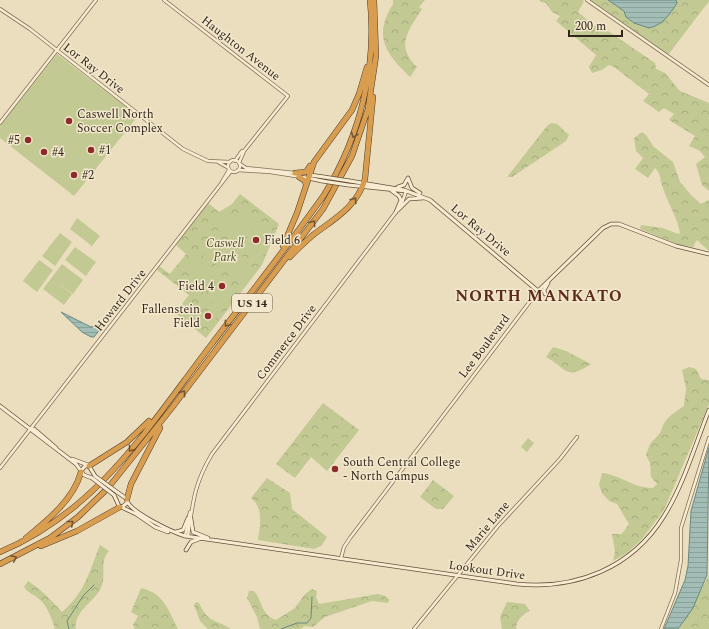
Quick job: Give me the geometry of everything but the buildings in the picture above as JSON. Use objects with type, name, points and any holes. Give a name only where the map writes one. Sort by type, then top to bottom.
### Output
[{"type":"highway","name":"US 14","points":[[0,552],[16,546],[52,524],[92,492],[125,456],[167,403],[324,195],[346,154],[355,132],[364,100],[371,48],[370,0]]},
{"type":"highway","name":"US 14","points":[[0,564],[27,552],[69,524],[102,494],[171,409],[323,209],[346,169],[364,121],[374,76],[376,44],[374,0]]},
{"type":"highway","points":[[297,175],[308,171],[316,157],[335,135],[354,106],[363,82],[371,48]]},
{"type":"highway","points":[[274,274],[304,243],[344,213],[354,201],[363,185],[374,76]]},
{"type":"highway","points":[[276,259],[292,226],[316,157]]},
{"type":"highway","points":[[297,175],[305,181],[306,185]]},
{"type":"highway","points":[[88,466],[127,442],[167,403]]},
{"type":"highway","name":"US 14","points":[[127,500],[131,484],[148,448],[171,409]]},
{"type":"highway","points":[[16,546],[56,511],[76,485],[81,472]]},
{"type":"highway","points":[[27,552],[77,530],[121,507]]},
{"type":"main road","name":"Lor Ray Drive","points":[[309,177],[350,181],[363,185]]},
{"type":"main road","points":[[391,189],[402,186],[408,178],[413,188],[427,198]]},
{"type":"main road","name":"Lor Ray Drive","points":[[323,179],[348,185],[363,185],[406,191],[427,198],[538,291]]},
{"type":"main road","points":[[391,189],[399,196],[401,200],[397,211]]},
{"type":"main road","points":[[397,211],[411,198],[427,198]]},
{"type":"main road","name":"Lee Boulevard","points":[[538,291],[603,228],[611,224],[624,225],[676,246],[709,254]]},
{"type":"main road","points":[[545,294],[544,290],[552,278]]},
{"type":"main road","name":"Lookout Drive","points":[[0,406],[76,464],[81,472],[93,477],[127,500],[132,508],[172,532]]},
{"type":"main road","name":"Lookout Drive","points":[[116,494],[117,504],[161,530],[201,539],[517,584],[555,585],[583,579],[602,571],[621,560],[644,541],[663,517],[674,497],[709,410]]},
{"type":"main road","name":"Lookout Drive","points":[[31,429],[70,458],[88,466],[93,477]]},
{"type":"main road","points":[[81,472],[84,467],[88,466]]},
{"type":"main road","points":[[121,507],[127,500]]},
{"type":"main road","points":[[172,532],[181,532],[189,518]]},
{"type":"main road","points":[[189,518],[193,532],[213,540]]},
{"type":"main road","points":[[186,550],[191,542],[201,539]]},
{"type":"street","points":[[0,123],[96,0]]},
{"type":"street","name":"Haughton Avenue","points":[[164,0],[288,96],[244,151]]},
{"type":"street","points":[[588,0],[709,86]]},
{"type":"street","name":"Lor Ray Drive","points":[[0,10],[12,16],[57,50],[183,149],[201,158],[218,162],[229,169],[254,170],[309,177]]},
{"type":"street","points":[[235,161],[242,151],[244,151]]},
{"type":"street","points":[[238,170],[244,151]]},
{"type":"street","name":"Lor Ray Drive","points":[[218,162],[235,161],[246,168],[254,170],[309,177]]},
{"type":"street","name":"Howard Drive","points":[[0,468],[222,182],[229,169],[230,162]]},
{"type":"street","name":"Commerce Drive","points":[[187,536],[189,518],[199,477],[212,454],[397,211],[404,201],[406,191]]},
{"type":"street","name":"Lee Boulevard","points":[[341,558],[346,544],[538,291]]},
{"type":"street","name":"Marie Lane","points":[[414,629],[518,503],[560,459],[577,437]]},
{"type":"street","points":[[661,629],[675,593],[681,560],[681,528],[709,438]]},
{"type":"green space","points":[[393,0],[425,0],[419,7],[422,9],[408,31],[406,38],[405,45],[407,52],[410,59],[417,67],[410,77],[388,52],[383,35],[387,15],[393,4]]},
{"type":"green space","points":[[539,0],[584,1],[578,12],[595,26],[605,29],[655,63],[656,69],[665,73],[680,91],[709,103],[709,191],[702,185],[696,164],[705,157],[700,151],[689,146],[695,136],[669,120],[674,114],[664,108],[659,112],[643,101],[649,94],[614,67],[609,65],[602,70],[592,73],[589,67],[596,55],[556,21],[560,16],[552,12],[546,3]]},
{"type":"green space","points":[[588,0],[709,0],[709,1],[668,55]]},
{"type":"green space","points":[[686,0],[709,0],[709,1],[701,11]]},
{"type":"green space","name":"Caswell North Soccer Complex","points":[[57,54],[138,116],[74,196],[0,138],[0,126]]},
{"type":"green space","points":[[551,123],[557,124],[569,135],[566,141],[512,177],[507,177],[547,126]]},
{"type":"green space","points":[[642,132],[646,135],[654,147],[673,162],[680,182],[692,196],[701,204],[709,200],[709,251],[697,240],[693,247],[680,245],[640,229],[641,225],[663,228],[678,234],[680,233],[677,221],[665,194],[657,170],[655,168],[648,178],[635,169],[643,158],[636,151],[634,138]]},
{"type":"green space","name":"Caswell Park","points":[[240,194],[279,224],[262,265],[206,338],[175,313],[189,295],[157,270],[159,266],[170,274],[186,254],[176,245],[208,203],[219,212],[232,204]]},
{"type":"green space","points":[[232,213],[240,213],[251,219],[234,239],[215,224],[222,217]]},
{"type":"green space","points":[[77,218],[100,236],[92,246],[70,229]]},
{"type":"green space","points":[[202,223],[207,227],[199,238],[194,234]]},
{"type":"green space","name":"Field 6","points":[[256,224],[264,232],[267,240],[266,250],[261,260],[242,245]]},
{"type":"green space","points":[[60,233],[72,242],[55,266],[42,256]]},
{"type":"green space","points":[[215,243],[225,244],[233,248],[219,267],[200,253],[203,249]]},
{"type":"green space","points":[[75,247],[96,262],[86,276],[65,260]]},
{"type":"green space","points":[[239,253],[246,260],[249,269],[249,278],[244,287],[225,271]]},
{"type":"green space","points":[[39,260],[53,270],[37,292],[23,281]]},
{"type":"green space","points":[[194,260],[213,275],[199,293],[193,286],[190,278],[190,269]]},
{"type":"green space","points":[[62,264],[83,280],[73,294],[56,282],[72,294],[64,305],[43,289]]},
{"type":"green space","name":"Field 4","points":[[218,279],[221,279],[239,293],[227,302],[214,303],[209,301],[205,298]]},
{"type":"green space","name":"Fallenstein Field","points":[[207,312],[218,320],[209,328],[198,323]]},
{"type":"green space","points":[[553,347],[566,351],[591,364],[576,372],[567,371],[546,357]]},
{"type":"green space","points":[[689,367],[696,369],[701,379],[709,380],[709,404],[664,510],[642,539],[627,553],[613,561],[615,551],[612,534],[622,534],[629,524],[617,504],[609,501],[602,493],[599,485],[602,473],[615,476],[639,486],[653,488],[657,484],[651,477],[650,463],[646,455],[650,444],[660,433],[664,423],[671,415],[684,406],[686,388],[682,370]]},
{"type":"green space","points":[[323,403],[359,430],[327,471],[311,457],[295,478],[276,464]]},
{"type":"green space","points":[[528,438],[534,443],[527,452],[521,447]]},
{"type":"green space","points":[[267,478],[290,493],[292,509],[327,537],[321,546],[314,549],[258,540],[260,523],[259,512],[258,507],[251,498]]},
{"type":"green space","points":[[433,480],[454,496],[443,509],[436,509],[420,497]]},
{"type":"green space","points":[[100,545],[109,551],[104,560],[103,579],[100,590],[80,613],[76,623],[76,629],[55,629],[47,608],[39,599],[24,587],[28,581],[50,599],[62,612],[82,589]]},
{"type":"green space","points":[[709,575],[709,629],[679,629]]},
{"type":"green space","points":[[141,588],[149,590],[160,598],[168,609],[178,629],[135,629],[133,625],[138,616],[131,612]]},
{"type":"green space","points":[[312,589],[317,591],[316,597],[319,604],[378,594],[385,596],[389,600],[388,603],[372,601],[325,617],[313,627],[305,626],[300,629],[260,629],[257,617],[247,598],[249,591],[254,591],[264,611],[276,620],[295,608],[305,594]]},
{"type":"green space","points":[[196,602],[199,603],[202,609],[212,620],[231,629],[208,629],[200,621],[194,605]]},
{"type":"green space","points":[[507,602],[525,604],[530,611],[520,618],[516,629],[502,629],[500,617]]},
{"type":"water","points":[[608,0],[676,0],[677,3],[662,22],[649,28],[634,23],[626,17],[624,11]]},
{"type":"water","points":[[61,312],[91,327],[102,322],[104,324],[94,337],[91,337],[82,332]]},
{"type":"water","points":[[709,447],[707,575],[693,608],[678,629],[664,629],[685,580],[688,566],[691,511]]},
{"type":"waterway","points":[[69,629],[67,621],[83,596],[94,585]]},
{"type":"waterway","points":[[281,629],[297,623],[307,623],[311,618],[312,597]]},
{"type":"place","name":"Caswell North Soccer Complex","points":[[69,121]]},
{"type":"place","name":"#5","points":[[28,140]]},
{"type":"place","name":"#1","points":[[91,150]]},
{"type":"place","name":"#4","points":[[44,152]]},
{"type":"place","name":"#2","points":[[74,175]]},
{"type":"place","name":"Field 6","points":[[256,240]]},
{"type":"place","name":"Field 4","points":[[222,286]]},
{"type":"place","name":"Fallenstein Field","points":[[208,316]]},
{"type":"place","name":"South Central College - North Campus","points":[[335,469]]},
{"type":"district","name":"NORTH MANKATO","points":[[539,295]]}]
